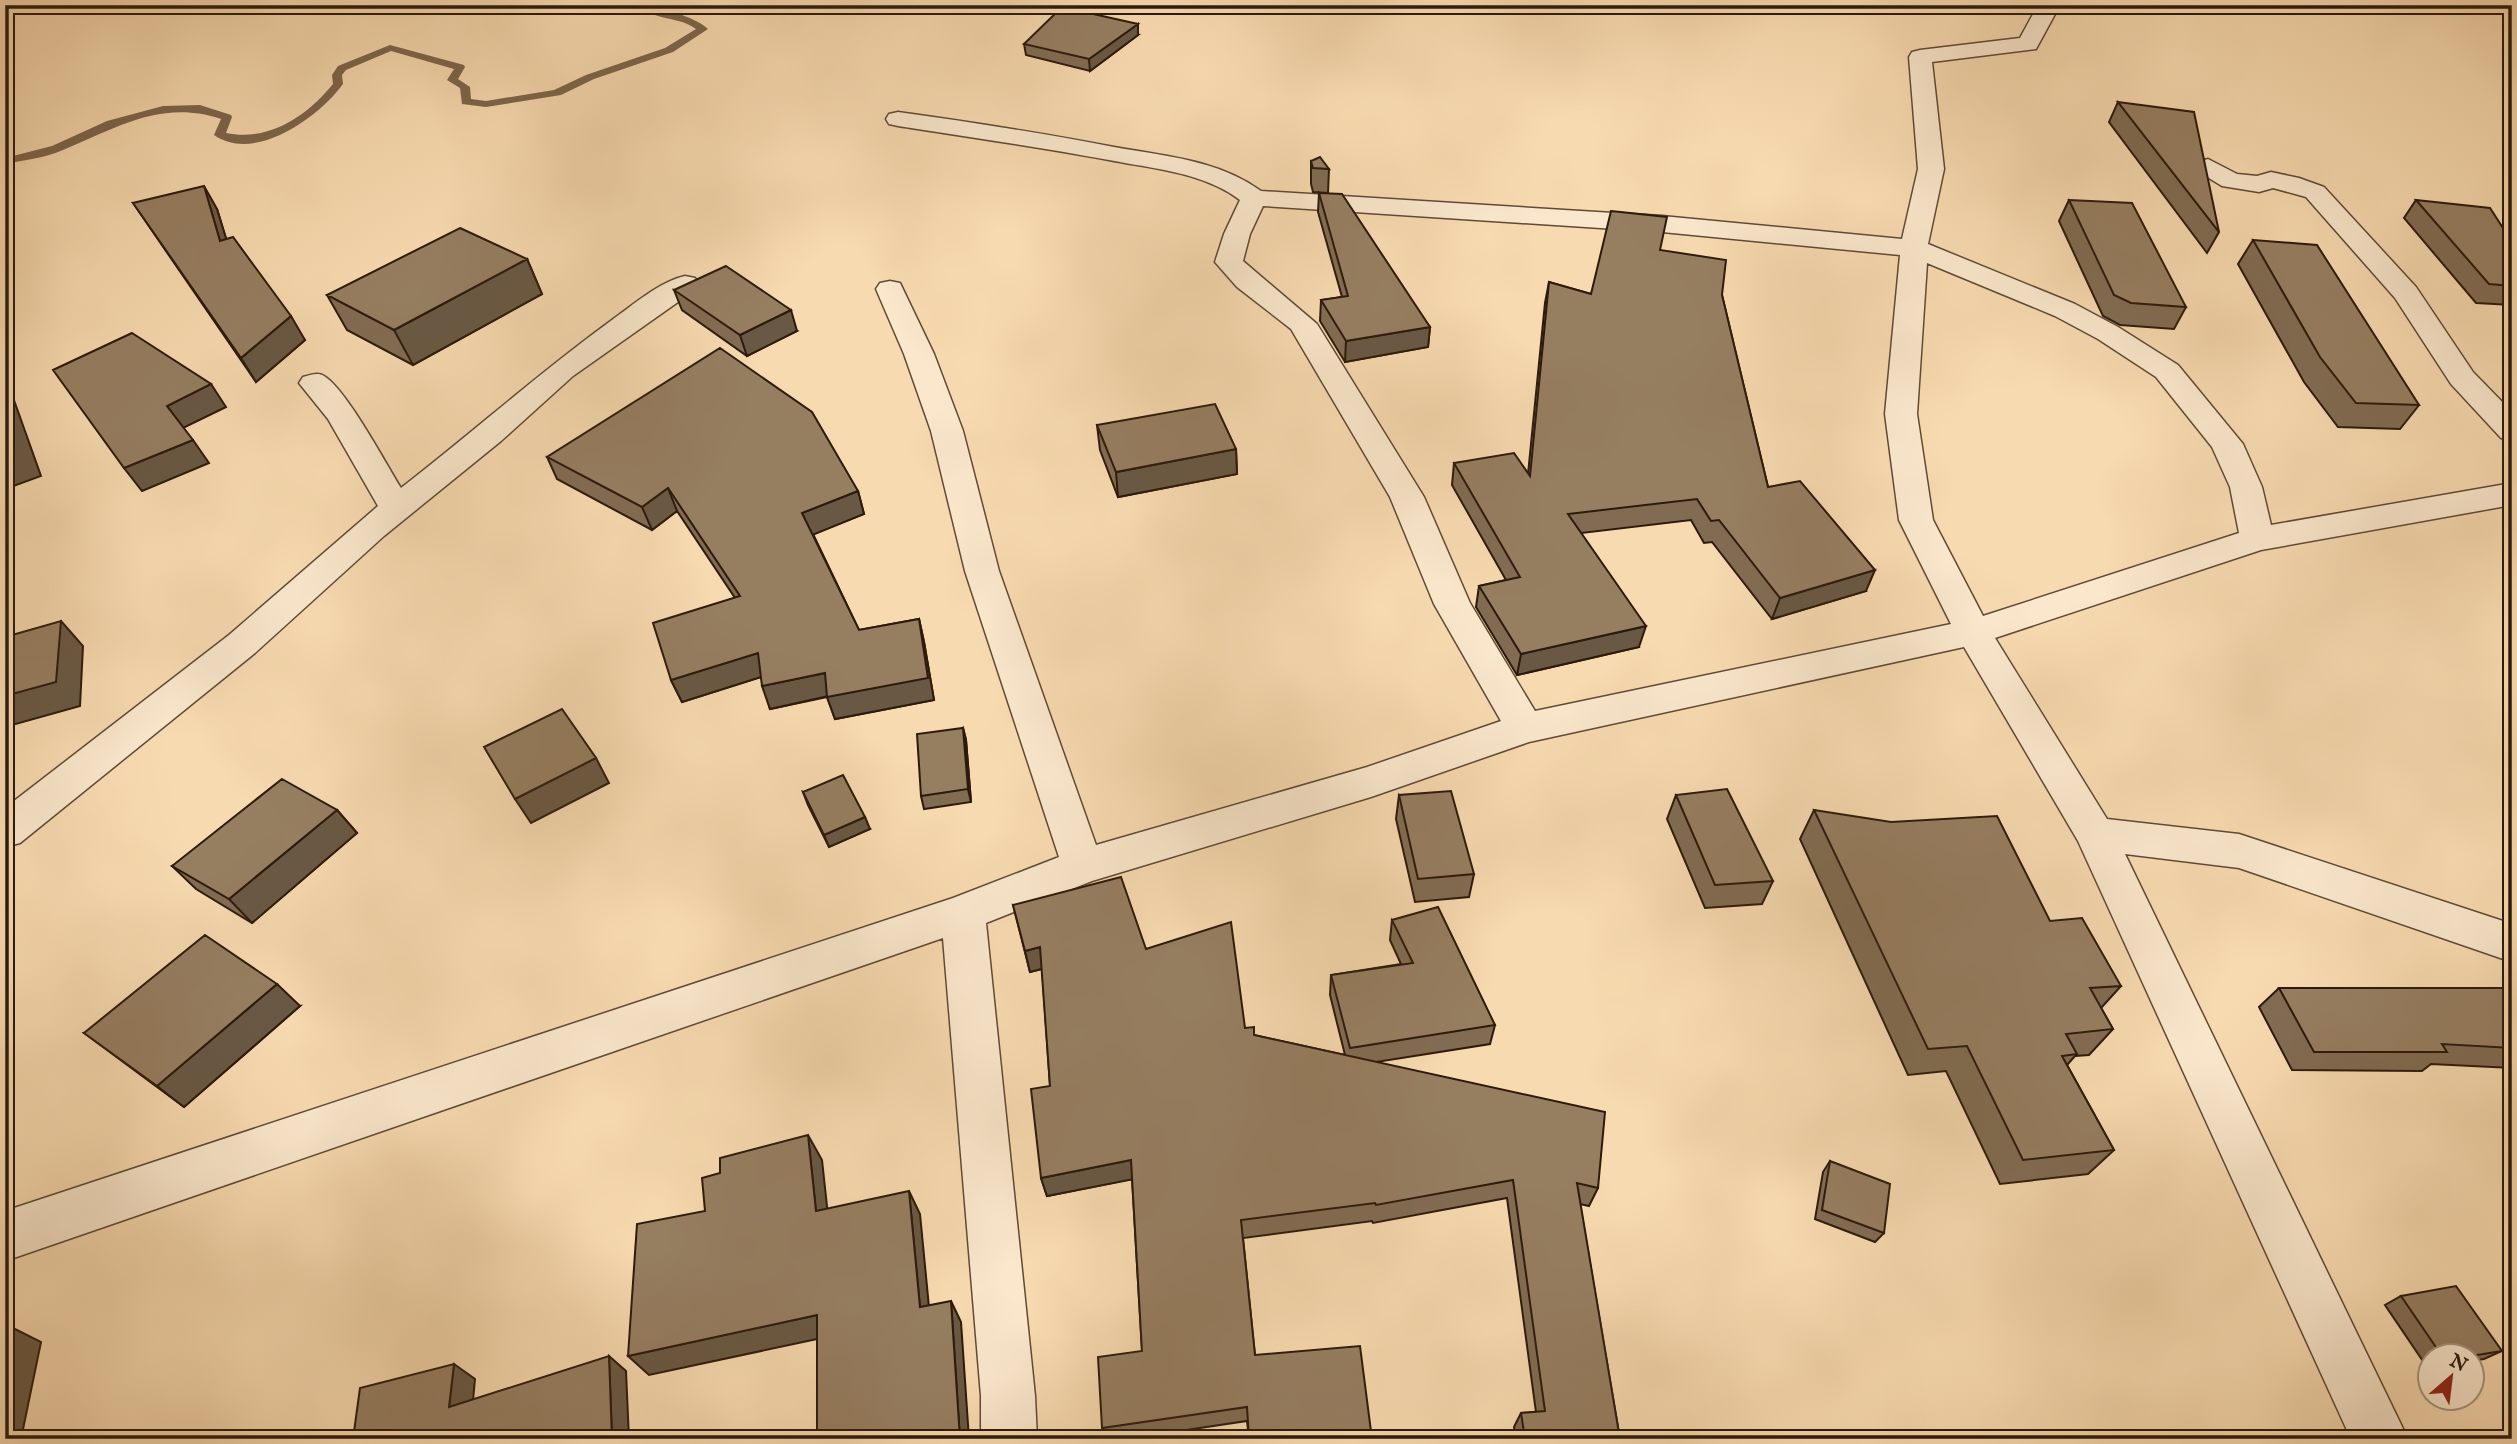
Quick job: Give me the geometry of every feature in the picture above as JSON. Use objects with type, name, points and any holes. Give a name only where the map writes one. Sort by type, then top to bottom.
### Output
[{"type":"street","points":[[2049,5],[2028,44],[1920,57],[1931,169],[1914,248],[1901,414],[1916,520],[1973,632],[2095,834],[2380,1439]]},
{"type":"street","points":[[898,119],[1028,138],[1195,169],[1231,181],[1254,198],[1662,224],[1914,248],[2065,310],[2108,333],[2167,371],[2227,444],[2246,487],[2256,539]]},
{"type":"street","points":[[2208,167],[2231,181],[2259,184],[2271,180],[2290,183],[2315,192],[2406,293],[2462,379],[2512,431]]},
{"type":"street","points":[[1254,198],[1237,234],[1229,262],[1247,281],[1302,324],[1407,497],[1451,604],[1525,728]]},
{"type":"street","points":[[5,831],[242,644],[562,370],[685,284]]},
{"type":"street","points":[[890,289],[919,354],[947,431],[982,571],[1083,866]]},
{"type":"street","points":[[314,383],[341,415],[397,509]]},
{"type":"street","points":[[5,1236],[963,913],[1083,866],[1371,781],[1525,728],[1973,632],[2256,539],[2512,494]]},
{"type":"street","points":[[2095,834],[2239,851],[2512,943]]},
{"type":"street","points":[[963,913],[1008,1396],[1009,1439]]},
{"type":"building","points":[[1062,7],[1138,24],[1089,59],[1024,44]]},
{"type":"building","points":[[2118,102],[2194,112],[2219,232]]},
{"type":"building","points":[[1320,157],[1329,169],[1313,168],[1311,161]]},
{"type":"building","points":[[204,186],[220,241],[233,237],[291,316],[241,358],[133,203]]},
{"type":"building","points":[[1319,193],[1342,194],[1430,327],[1346,341],[1321,300],[1348,296]]},
{"type":"building","points":[[2069,200],[2132,203],[2186,307],[2131,303],[2114,295]]},
{"type":"building","points":[[2416,200],[2490,208],[2503,228],[2512,229],[2512,286],[2489,284]]},
{"type":"building","points":[[1611,211],[1667,217],[1660,250],[1726,260],[1722,295],[1768,487],[1800,481],[1875,570],[1780,598],[1719,520],[1711,521],[1697,499],[1568,514],[1646,626],[1521,654],[1479,586],[1520,577],[1454,463],[1514,453],[1530,476],[1549,282],[1591,294]]},
{"type":"building","points":[[460,228],[527,259],[394,330],[327,295]]},
{"type":"building","points":[[2253,240],[2317,245],[2419,405],[2356,403],[2320,357]]},
{"type":"building","points":[[726,266],[791,310],[740,335],[674,290]]},
{"type":"building","points":[[132,333],[211,384],[167,406],[193,440],[124,468],[53,370]]},
{"type":"building","points":[[720,348],[812,412],[858,491],[802,513],[859,630],[919,619],[928,678],[827,697],[825,673],[762,686],[758,653],[671,680],[653,623],[740,596],[668,488],[642,507],[547,457]]},
{"type":"building","points":[[1215,404],[1236,449],[1116,472],[1097,425]]},
{"type":"building","points":[[5,418],[14,445],[5,448]]},
{"type":"building","points":[[61,621],[56,682],[5,696],[5,637]]},
{"type":"building","points":[[562,709],[596,758],[515,799],[484,747]]},
{"type":"building","points":[[963,728],[968,789],[921,796],[917,734]]},
{"type":"building","points":[[843,775],[865,817],[824,835],[803,792]]},
{"type":"building","points":[[282,779],[337,810],[229,899],[172,866]]},
{"type":"building","points":[[1727,789],[1773,881],[1715,885],[1676,795]]},
{"type":"building","points":[[1451,791],[1474,874],[1418,879],[1399,795]]},
{"type":"building","points":[[1814,810],[1891,822],[1997,816],[2050,921],[2082,918],[2121,986],[2090,988],[2113,1029],[2066,1034],[2077,1054],[2062,1056],[2114,1150],[2023,1160],[1967,1046],[1928,1049]]},
{"type":"building","points":[[1121,877],[1146,949],[1231,922],[1245,1028],[1254,1027],[1254,1035],[1605,1112],[1598,1188],[1577,1183],[1620,1439],[1525,1439],[1521,1413],[1545,1411],[1513,1180],[1376,1205],[1241,1220],[1255,1355],[1360,1346],[1372,1439],[1249,1439],[1247,1407],[1102,1428],[1098,1357],[1142,1351],[1131,1160],[1041,1178],[1031,1089],[1050,1086],[1040,947],[1025,951],[1013,905]]},
{"type":"building","points":[[1438,907],[1495,1025],[1350,1048],[1331,975],[1413,963],[1392,920]]},
{"type":"building","points":[[205,935],[277,984],[157,1086],[84,1033]]},
{"type":"building","points":[[2279,988],[2512,988],[2512,1048],[2442,1044],[2447,1052],[2314,1052]]},
{"type":"building","points":[[808,1135],[816,1211],[909,1191],[920,1307],[951,1301],[960,1439],[817,1439],[817,1315],[628,1356],[637,1224],[705,1211],[702,1178],[720,1173],[720,1158]]},
{"type":"building","points":[[1830,1161],[1890,1184],[1884,1233],[1822,1210]]},
{"type":"building","points":[[2456,1286],[2502,1351],[2486,1354],[2486,1342],[2432,1342],[2401,1296]]},
{"type":"building","points":[[609,1356],[612,1439],[353,1439],[360,1388],[454,1364],[449,1407]]},
{"type":"waterway","points":[[5,161],[56,149],[111,123],[163,109],[200,108],[227,117],[220,135],[237,139],[270,135],[316,109],[338,84],[337,75],[342,68],[390,48],[460,67],[452,80],[465,87],[466,102],[486,104],[557,93],[590,77],[669,50],[703,29],[696,23],[655,12],[643,5]]}]
